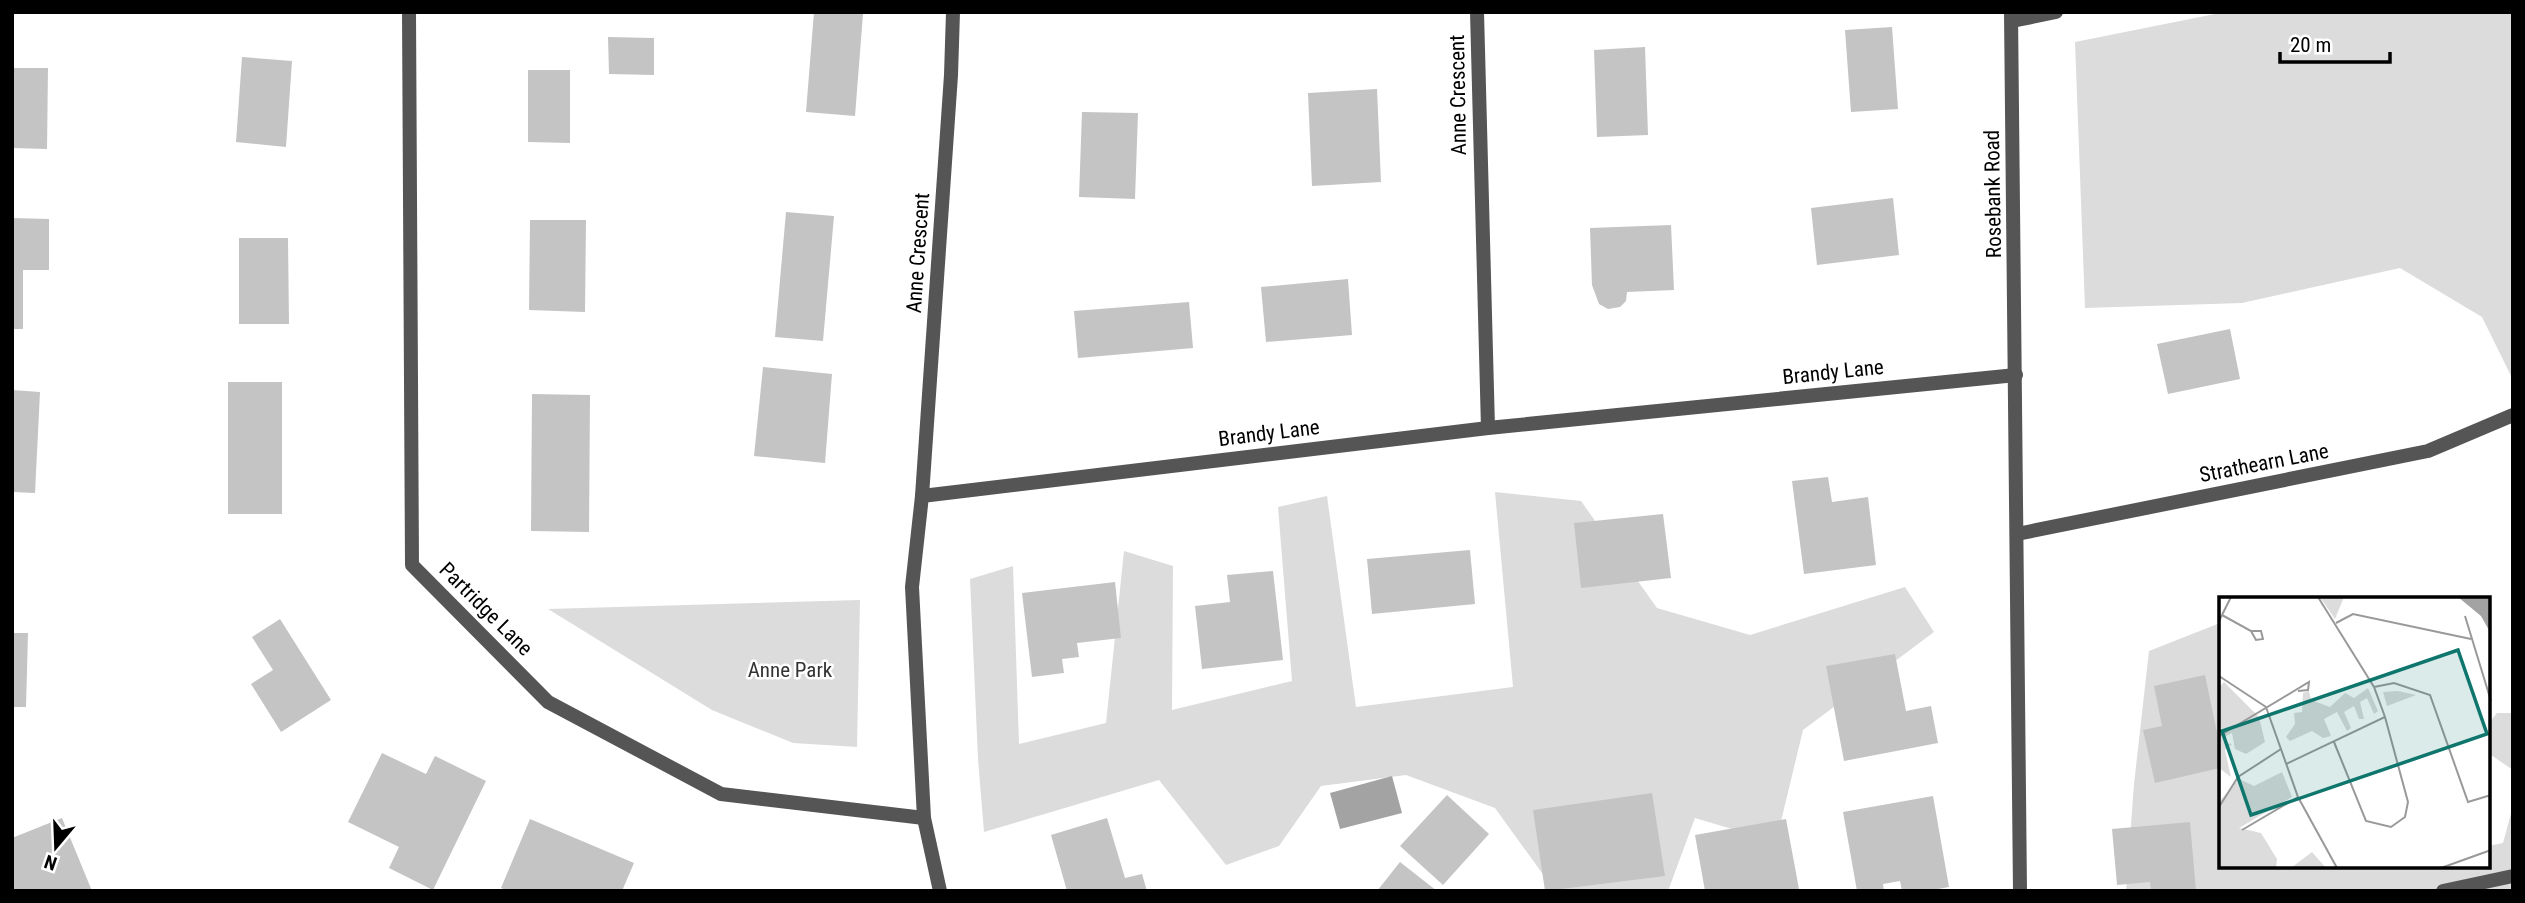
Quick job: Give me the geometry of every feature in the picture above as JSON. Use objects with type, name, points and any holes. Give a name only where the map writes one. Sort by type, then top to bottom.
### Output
[{"type":"street","name":"Partridge Lane","points":[[409,12],[412,565],[548,702],[721,794],[924,818]]},
{"type":"street","name":"Anne Crescent","points":[[922,496],[953,12]]},
{"type":"street","name":"Anne Crescent","points":[[1477,12],[1488,428]]},
{"type":"street","points":[[2012,17],[2056,12]]},
{"type":"street","name":"Rosebank Road","points":[[2012,17],[2020,891]]},
{"type":"street","name":"Brandy Lane","points":[[922,496],[1488,428],[2016,375]]},
{"type":"street","name":"Strathearn Lane","points":[[2017,534],[2428,451],[2513,415]]},
{"type":"street","points":[[922,496],[912,587],[924,818],[940,891]]},
{"type":"street","points":[[2443,891],[2513,876]]},
{"type":"green space","points":[[2225,12],[2513,12],[2513,380],[2482,317],[2400,268],[2242,303],[2085,308],[2075,42]]},
{"type":"green space","points":[[1495,492],[1581,501],[1657,608],[1750,635],[1905,587],[1934,632],[1803,730],[1776,842],[1695,818],[1668,891],[1555,891],[1495,808],[1406,775],[1321,786],[1279,846],[1226,865],[1159,780],[984,832],[970,579],[1013,566],[1019,744],[1106,723],[1124,551],[1173,566],[1172,710],[1292,681],[1278,507],[1327,496],[1356,707],[1513,687]]},
{"type":"green space","name":"Anne Park","points":[[860,600],[857,747],[793,743],[712,710],[548,609]]},
{"type":"green space","points":[[2219,623],[2219,868],[2490,868],[2490,846],[2503,843],[2513,806],[2513,891],[2126,891],[2134,784],[2149,651]]},
{"type":"green space","points":[[2497,713],[2513,713],[2513,770],[2490,754],[2490,722]]},
{"type":"shaded area","points":[[1392,776],[1402,813],[1340,829],[1330,793]]},
{"type":"building","points":[[814,12],[863,14],[855,116],[806,112]]},
{"type":"building","points":[[1892,27],[1898,109],[1851,112],[1845,30]]},
{"type":"building","points":[[608,37],[654,38],[654,75],[609,74]]},
{"type":"building","points":[[1645,47],[1648,135],[1597,137],[1594,50]]},
{"type":"building","points":[[242,57],[292,61],[286,147],[236,142]]},
{"type":"building","points":[[12,68],[48,68],[47,149],[12,148]]},
{"type":"building","points":[[528,70],[570,70],[570,143],[528,142]]},
{"type":"building","points":[[1377,89],[1381,182],[1312,186],[1308,93]]},
{"type":"building","points":[[1082,112],[1138,113],[1135,199],[1079,197]]},
{"type":"building","points":[[1893,198],[1899,255],[1817,265],[1811,208]]},
{"type":"building","points":[[786,212],[834,216],[823,341],[775,337]]},
{"type":"building","points":[[12,218],[49,219],[49,270],[23,270],[23,329],[12,329]]},
{"type":"building","points":[[530,220],[586,220],[585,312],[529,310]]},
{"type":"building","points":[[1671,225],[1674,290],[1627,292],[1626,301],[1620,307],[1608,309],[1599,304],[1592,285],[1590,228]]},
{"type":"building","points":[[239,238],[288,238],[289,324],[239,324]]},
{"type":"building","points":[[1348,279],[1352,335],[1266,342],[1261,287]]},
{"type":"building","points":[[1189,302],[1193,348],[1078,358],[1074,311]]},
{"type":"building","points":[[2230,329],[2240,379],[2168,394],[2157,344]]},
{"type":"building","points":[[763,367],[832,374],[825,463],[754,456]]},
{"type":"building","points":[[228,382],[282,382],[282,514],[228,514]]},
{"type":"building","points":[[12,390],[40,392],[35,493],[12,492]]},
{"type":"building","points":[[532,394],[590,395],[589,532],[531,531]]},
{"type":"building","points":[[1828,477],[1832,502],[1868,497],[1876,565],[1804,574],[1792,481]]},
{"type":"building","points":[[1663,514],[1671,578],[1581,588],[1574,523]]},
{"type":"building","points":[[1470,550],[1475,604],[1372,614],[1367,559]]},
{"type":"building","points":[[1273,571],[1283,660],[1202,669],[1195,606],[1230,602],[1227,575]]},
{"type":"building","points":[[1115,582],[1121,638],[1077,643],[1079,657],[1062,659],[1064,673],[1032,677],[1022,593]]},
{"type":"building","points":[[280,619],[331,700],[281,732],[251,684],[273,670],[252,637]]},
{"type":"building","points":[[12,633],[28,633],[26,707],[12,707]]},
{"type":"building","points":[[1895,654],[1906,711],[1931,706],[1938,743],[1844,761],[1826,666]]},
{"type":"building","points":[[2205,675],[2219,742],[2219,768],[2155,783],[2143,730],[2162,726],[2154,686]]},
{"type":"building","points":[[382,753],[426,774],[435,756],[486,781],[433,890],[389,868],[399,847],[348,822]]},
{"type":"building","points":[[1652,793],[1665,876],[1545,891],[1533,810]]},
{"type":"building","points":[[1447,795],[1489,834],[1443,885],[1400,846]]},
{"type":"building","points":[[1933,796],[1949,887],[1927,891],[1902,891],[1900,881],[1883,884],[1884,891],[1857,891],[1843,812]]},
{"type":"building","points":[[62,818],[92,891],[12,891],[12,838]]},
{"type":"building","points":[[1107,818],[1125,878],[1142,874],[1147,891],[1067,891],[1051,835]]},
{"type":"building","points":[[530,819],[634,863],[622,891],[508,891],[501,888]]},
{"type":"building","points":[[1786,819],[1799,889],[1705,891],[1695,835]]},
{"type":"building","points":[[2190,822],[2196,891],[2151,891],[2150,882],[2117,885],[2112,829]]},
{"type":"building","points":[[1400,862],[1437,891],[1377,891]]}]
